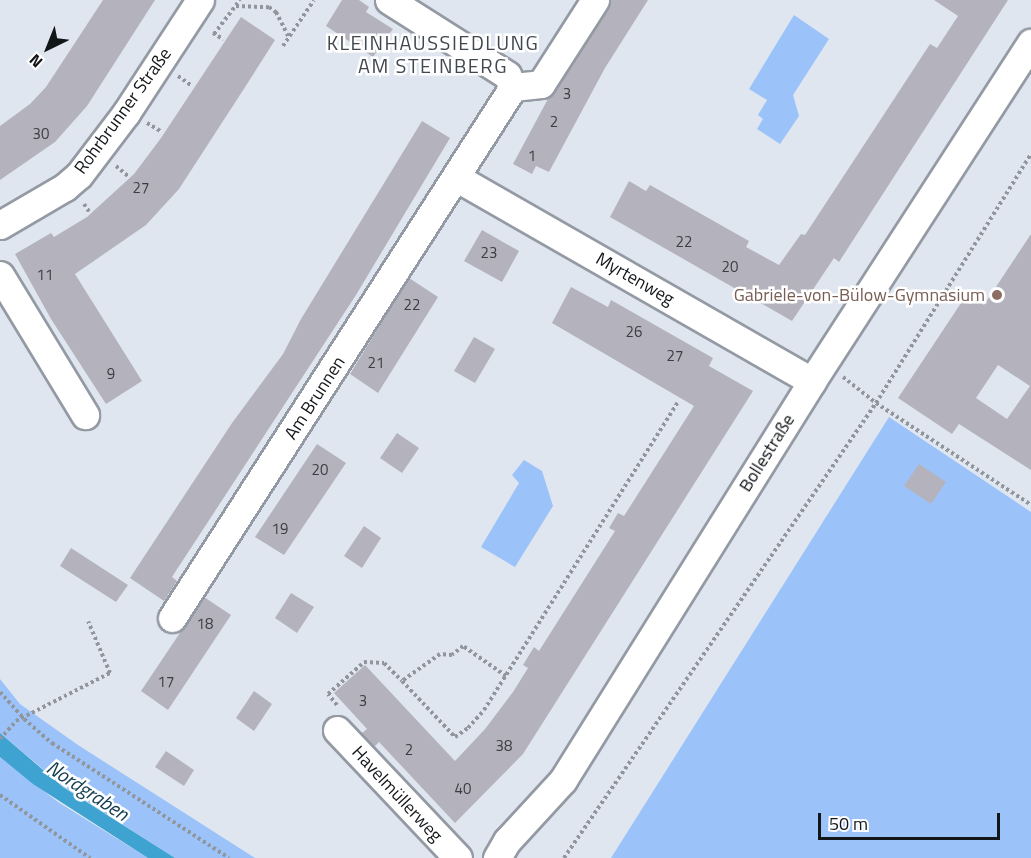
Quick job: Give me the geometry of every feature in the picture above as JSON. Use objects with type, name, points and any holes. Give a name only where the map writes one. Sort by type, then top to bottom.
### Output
[{"type":"street","name":"Rohrbrunner Straße","points":[[0,225],[65,187],[79,175],[126,112],[200,0]]},
{"type":"street","points":[[390,0],[507,75],[513,87],[541,84],[595,0]]},
{"type":"street","name":"Bollestraße","points":[[497,858],[507,841],[563,780],[812,381],[1031,43]]},
{"type":"street","name":"Am Brunnen","points":[[172,618],[457,178],[513,87]]},
{"type":"street","name":"Myrtenweg","points":[[457,178],[812,381]]},
{"type":"street","points":[[0,275],[85,415]]},
{"type":"street","name":"Havelmüllerweg","points":[[337,730],[458,858]]},
{"type":"path","points":[[214,34],[240,0]]},
{"type":"path","points":[[283,46],[314,0]]},
{"type":"path","points":[[236,6],[269,7],[276,12],[289,38]]},
{"type":"path","points":[[564,858],[876,403],[1031,154]]},
{"type":"path","points":[[842,376],[876,403],[1031,504]]},
{"type":"path","points":[[337,730],[338,706],[328,694],[364,662],[384,663],[455,737],[484,710],[678,402]]},
{"type":"path","points":[[0,739],[16,722],[110,673],[87,621]]},
{"type":"path","points":[[402,681],[440,654],[452,655],[463,646],[506,675]]},
{"type":"path","points":[[0,692],[24,719],[78,761],[229,858]]},
{"type":"path","points":[[0,795],[90,858]]},
{"type":"shaded area","points":[[794,15],[829,39],[793,95],[799,116],[780,144],[757,129],[763,119],[758,115],[767,100],[749,89]]},
{"type":"shaded area","points":[[889,417],[1031,512],[1031,858],[611,858]]},
{"type":"shaded area","points":[[524,460],[542,471],[553,506],[515,567],[481,547],[519,483],[512,475]]},
{"type":"shaded area","points":[[0,679],[20,704],[78,745],[255,858],[175,858],[64,787],[0,733]]},
{"type":"shaded area","points":[[0,733],[63,787],[175,858],[148,858],[33,784],[0,757]]},
{"type":"shaded area","points":[[0,757],[58,802],[148,858],[0,858]]},
{"type":"building","points":[[103,0],[155,0],[87,106],[55,142],[0,180],[0,126],[30,104],[46,87]]},
{"type":"building","points":[[342,0],[359,0],[369,7],[366,12],[393,29],[373,57],[326,26]]},
{"type":"building","points":[[611,0],[648,0],[605,68],[549,172],[536,166],[532,174],[513,164],[549,97],[608,9]]},
{"type":"building","points":[[934,0],[1008,0],[839,262],[834,258],[792,321],[610,217],[629,181],[646,191],[650,185],[749,241],[746,247],[779,265],[801,234],[805,235],[930,44],[937,48],[958,16]]},
{"type":"building","points":[[241,17],[275,40],[249,81],[179,189],[146,225],[75,274],[142,381],[106,404],[51,319],[15,254],[51,233],[54,237],[87,217],[134,174],[161,138]]},
{"type":"building","points":[[422,121],[450,138],[356,295],[172,577],[177,581],[164,601],[130,578],[232,423],[283,354],[301,319]]},
{"type":"building","points":[[482,230],[519,251],[502,282],[464,261]]},
{"type":"building","name":"Gabriele-von-Bülow-Gymnasium","points":[[1031,234],[1031,470],[959,424],[952,434],[898,398],[967,294],[984,305]],"holes":[[[998,365],[1030,386],[1007,419],[976,398]]]},
{"type":"building","points":[[409,278],[438,297],[378,393],[350,374]]},
{"type":"building","points":[[571,287],[608,307],[611,300],[713,358],[709,366],[753,391],[523,754],[455,823],[379,742],[374,747],[362,733],[367,729],[334,693],[365,665],[455,761],[485,729],[513,692],[528,668],[523,665],[534,647],[539,651],[615,531],[609,528],[618,513],[624,516],[694,406],[552,323]]},
{"type":"building","points":[[474,337],[495,349],[475,383],[454,371]]},
{"type":"building","points":[[397,433],[419,448],[402,473],[380,458]]},
{"type":"building","points":[[317,444],[346,463],[284,555],[255,537]]},
{"type":"building","points":[[919,464],[946,482],[931,504],[904,486]]},
{"type":"building","points":[[364,526],[381,538],[362,568],[344,556]]},
{"type":"building","points":[[71,548],[128,585],[116,602],[60,566]]},
{"type":"building","points":[[291,593],[314,607],[297,633],[275,618]]},
{"type":"building","points":[[204,597],[231,615],[168,710],[141,691]]},
{"type":"building","points":[[254,691],[272,704],[254,731],[236,718]]},
{"type":"building","points":[[166,751],[194,770],[184,786],[155,767]]},
{"type":"place","name":"Gabriele-von-Bülow-Gymnasium","points":[[997,295]]},
{"type":"district","name":"KLEINHAUSSIEDLUNG AM STEINBERG","points":[[433,54]]},
{"type":"water label","name":"Nordgraben","points":[[88,790]]}]
